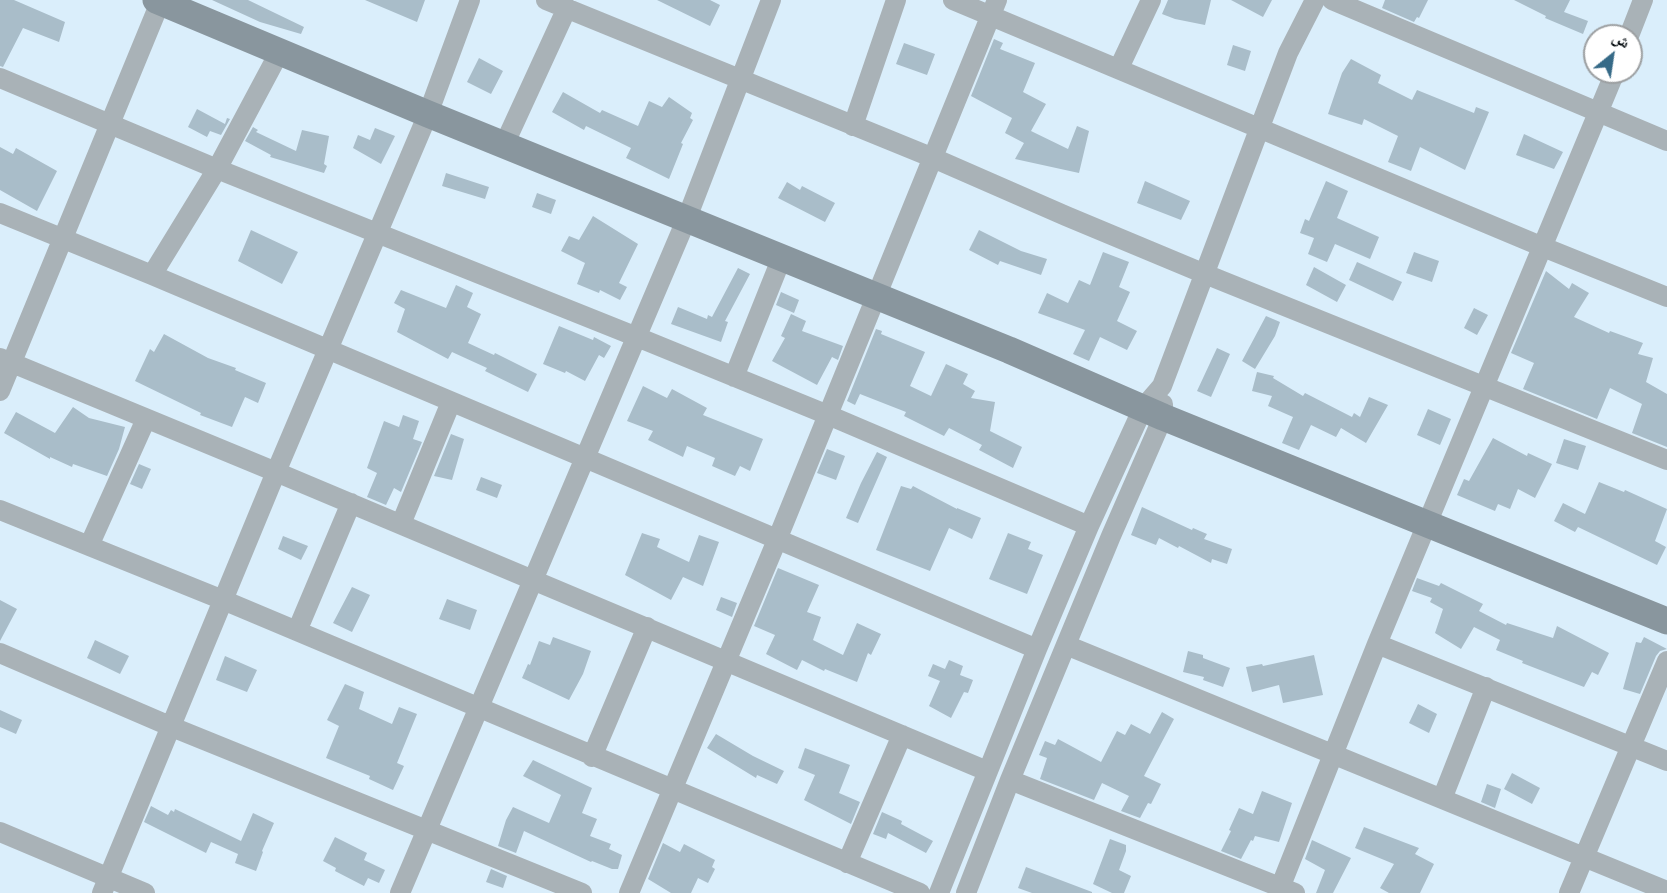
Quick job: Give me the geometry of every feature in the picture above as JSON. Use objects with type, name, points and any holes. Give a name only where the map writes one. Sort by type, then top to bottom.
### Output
[{"type":"street","points":[[0,391],[6,360],[64,239],[159,0],[428,114],[876,294],[1153,412],[1667,621]]},
{"type":"street","points":[[105,885],[276,471],[428,114],[470,0]]},
{"type":"street","points":[[546,0],[931,157],[1205,274],[1667,460]]},
{"type":"street","points":[[400,893],[687,218],[771,0]]},
{"type":"street","points":[[853,126],[896,0]]},
{"type":"street","points":[[953,0],[994,7],[1119,68],[1667,297]]},
{"type":"street","points":[[1119,68],[1150,0]]},
{"type":"street","points":[[966,893],[1111,536],[1162,386],[1259,127],[1288,53],[1315,0]]},
{"type":"street","points":[[1332,0],[1667,141]]},
{"type":"street","points":[[1634,24],[1643,0]]},
{"type":"street","points":[[629,893],[777,540],[994,7]]},
{"type":"street","points":[[504,145],[567,8]]},
{"type":"street","points":[[152,275],[217,169],[280,51]]},
{"type":"street","points":[[0,78],[217,169],[828,415],[1089,526]]},
{"type":"street","points":[[1010,780],[1284,891],[1332,755],[1610,84]]},
{"type":"street","points":[[0,213],[1037,649]]},
{"type":"street","points":[[734,377],[782,256]]},
{"type":"street","points":[[6,360],[276,471],[987,771]]},
{"type":"street","points":[[401,524],[452,402]]},
{"type":"street","points":[[939,893],[1089,526],[1153,412]]},
{"type":"street","points":[[89,546],[146,419]]},
{"type":"street","points":[[297,631],[351,503]]},
{"type":"street","points":[[0,510],[223,600],[592,757],[921,893]]},
{"type":"street","points":[[592,757],[646,627]]},
{"type":"street","points":[[1377,644],[1667,761]]},
{"type":"street","points":[[1066,645],[1667,891]]},
{"type":"street","points":[[0,653],[172,727],[582,893]]},
{"type":"street","points":[[1569,893],[1667,661]]},
{"type":"street","points":[[1442,799],[1486,687]]},
{"type":"street","points":[[847,863],[902,735]]},
{"type":"street","points":[[0,832],[105,885],[145,893]]},
{"type":"building","points":[[0,0],[14,0],[65,22],[59,42],[23,28],[3,67],[0,66]]},
{"type":"building","points":[[212,0],[248,0],[304,27],[301,34],[260,22]]},
{"type":"building","points":[[365,0],[425,0],[417,22]]},
{"type":"building","points":[[657,0],[710,0],[720,5],[710,26]]},
{"type":"building","points":[[1168,0],[1211,0],[1205,25],[1162,14]]},
{"type":"building","points":[[1231,0],[1272,0],[1263,17]]},
{"type":"building","points":[[1385,0],[1428,0],[1419,18],[1417,17],[1414,22],[1382,8]]},
{"type":"building","points":[[1514,0],[1570,0],[1564,12],[1588,21],[1587,24],[1583,24],[1583,34],[1545,18],[1546,16]]},
{"type":"building","points":[[994,39],[1003,43],[1000,49],[1035,63],[1023,92],[1046,104],[1031,131],[1068,149],[1077,126],[1089,131],[1079,173],[1015,159],[1024,143],[1005,133],[1012,118],[971,96]]},
{"type":"building","points":[[904,43],[935,54],[927,75],[896,64]]},
{"type":"building","points":[[1233,45],[1251,51],[1245,71],[1227,65]]},
{"type":"building","points":[[479,58],[503,71],[491,94],[467,82]]},
{"type":"building","points":[[1351,59],[1381,75],[1378,83],[1412,100],[1417,90],[1474,113],[1476,107],[1489,112],[1465,170],[1420,147],[1411,171],[1388,162],[1398,136],[1364,119],[1362,125],[1328,114],[1342,73]]},
{"type":"building","points":[[563,92],[600,113],[602,110],[638,126],[649,101],[662,107],[669,97],[692,113],[690,118],[693,120],[681,143],[683,144],[669,179],[626,158],[631,148],[586,126],[584,130],[552,112]]},
{"type":"building","points":[[197,109],[225,124],[227,118],[230,119],[221,135],[210,131],[207,137],[188,127]]},
{"type":"building","points":[[253,127],[258,130],[256,132],[296,151],[302,130],[329,136],[324,164],[327,166],[324,173],[270,157],[271,155],[245,141]]},
{"type":"building","points":[[375,128],[395,136],[381,164],[353,148],[358,135],[370,140]]},
{"type":"building","points":[[1524,134],[1563,152],[1554,169],[1516,155]]},
{"type":"building","points":[[0,147],[13,154],[16,148],[57,171],[37,211],[0,190]]},
{"type":"building","points":[[446,173],[489,187],[485,199],[442,186]]},
{"type":"building","points":[[1145,181],[1190,201],[1181,220],[1137,203]]},
{"type":"building","points":[[1326,181],[1348,191],[1337,218],[1379,237],[1370,259],[1335,244],[1327,262],[1308,254],[1314,238],[1300,233],[1305,219],[1309,221]]},
{"type":"building","points":[[787,182],[800,190],[802,186],[835,203],[825,222],[778,198]]},
{"type":"building","points":[[537,193],[556,200],[551,214],[532,207]]},
{"type":"building","points":[[593,216],[638,244],[619,283],[627,287],[620,300],[600,290],[599,293],[577,284],[585,263],[561,251],[569,236],[579,240]]},
{"type":"building","points":[[251,230],[298,252],[282,284],[238,261]]},
{"type":"building","points":[[979,230],[1021,251],[1047,259],[1041,275],[1000,261],[998,265],[969,250]]},
{"type":"building","points":[[1103,252],[1129,262],[1119,287],[1130,292],[1117,321],[1137,331],[1127,350],[1100,337],[1089,361],[1073,354],[1085,330],[1038,313],[1047,293],[1068,303],[1079,280],[1090,285]]},
{"type":"building","points":[[1414,252],[1439,261],[1432,282],[1406,273]]},
{"type":"building","points":[[1357,262],[1402,282],[1393,301],[1349,280]]},
{"type":"building","points":[[1314,267],[1346,285],[1337,302],[1306,285]]},
{"type":"building","points":[[738,268],[750,274],[725,321],[728,322],[721,342],[671,324],[678,307],[707,319],[708,315],[712,317]]},
{"type":"building","points":[[1546,271],[1569,289],[1572,283],[1589,293],[1574,317],[1609,333],[1610,331],[1643,343],[1638,354],[1653,358],[1646,382],[1667,394],[1667,447],[1632,433],[1642,404],[1610,388],[1597,419],[1523,389],[1534,363],[1511,353]]},
{"type":"building","points":[[456,285],[473,293],[467,307],[481,314],[468,343],[494,355],[495,353],[537,374],[528,392],[485,371],[487,368],[452,352],[448,359],[397,332],[405,309],[394,303],[401,290],[446,308]]},
{"type":"building","points":[[781,292],[799,300],[794,313],[776,305]]},
{"type":"building","points":[[1474,308],[1488,315],[1477,335],[1464,328]]},
{"type":"building","points":[[791,314],[806,321],[802,331],[843,346],[838,360],[832,357],[817,385],[772,361],[785,338],[781,336]]},
{"type":"building","points":[[1266,316],[1280,322],[1275,336],[1255,369],[1242,361]]},
{"type":"building","points":[[559,326],[593,340],[594,337],[611,346],[604,358],[599,355],[585,381],[566,371],[565,373],[543,364]]},
{"type":"building","points":[[876,329],[882,331],[881,334],[925,352],[910,386],[931,396],[946,364],[968,374],[963,384],[975,391],[971,398],[995,402],[990,431],[1022,447],[1013,468],[979,450],[982,445],[949,428],[944,436],[904,416],[906,412],[860,394],[855,405],[847,401]]},
{"type":"building","points":[[164,334],[208,358],[236,368],[235,370],[266,383],[258,403],[245,397],[232,427],[200,415],[201,413],[135,381],[150,349],[154,352]]},
{"type":"building","points":[[1217,348],[1230,354],[1211,397],[1197,391]]},
{"type":"building","points":[[1257,372],[1274,376],[1273,378],[1303,396],[1305,393],[1352,417],[1354,413],[1360,417],[1369,397],[1388,405],[1366,443],[1341,428],[1336,437],[1311,425],[1299,450],[1282,443],[1293,417],[1268,406],[1272,396],[1252,391]]},
{"type":"building","points":[[643,386],[667,398],[672,389],[707,408],[703,415],[763,439],[750,471],[740,466],[735,476],[712,466],[715,458],[687,446],[683,457],[648,440],[653,431],[627,421]]},
{"type":"building","points":[[73,407],[89,418],[125,427],[119,449],[107,476],[73,464],[72,467],[50,457],[50,459],[4,433],[16,412],[55,433]]},
{"type":"building","points":[[1428,409],[1451,419],[1440,445],[1417,435]]},
{"type":"building","points":[[403,415],[419,421],[413,439],[422,442],[401,492],[394,488],[386,505],[367,497],[377,473],[367,468],[384,421],[399,427]]},
{"type":"building","points":[[451,434],[464,439],[452,480],[434,476]]},
{"type":"building","points":[[1493,438],[1527,456],[1528,453],[1552,464],[1535,498],[1518,489],[1510,509],[1498,504],[1495,511],[1457,495],[1464,479],[1469,481]]},
{"type":"building","points":[[1564,439],[1586,446],[1578,470],[1556,463]]},
{"type":"building","points":[[827,449],[845,456],[836,480],[817,473]]},
{"type":"building","points":[[877,452],[887,457],[858,523],[846,518]]},
{"type":"building","points":[[139,464],[151,469],[142,489],[130,484]]},
{"type":"building","points":[[481,477],[502,485],[497,498],[476,490]]},
{"type":"building","points":[[1599,482],[1624,492],[1625,490],[1667,509],[1655,541],[1666,547],[1657,565],[1578,527],[1575,532],[1554,521],[1563,503],[1585,514]]},
{"type":"building","points":[[901,486],[911,489],[913,486],[957,509],[981,518],[972,539],[949,528],[930,571],[876,550]]},
{"type":"building","points":[[1142,507],[1192,530],[1193,528],[1207,534],[1204,539],[1232,549],[1227,564],[1212,559],[1211,563],[1159,538],[1156,545],[1131,535]]},
{"type":"building","points":[[642,533],[660,539],[657,547],[689,562],[699,535],[719,542],[703,586],[683,577],[671,600],[625,575]]},
{"type":"building","points":[[1008,533],[1031,542],[1028,549],[1043,555],[1027,594],[989,579]]},
{"type":"building","points":[[283,536],[308,546],[301,560],[278,549]]},
{"type":"building","points":[[778,568],[819,585],[807,612],[821,617],[813,640],[843,655],[857,623],[881,634],[871,655],[868,653],[857,682],[825,669],[824,671],[802,660],[797,670],[766,654],[775,635],[754,626]]},
{"type":"building","points":[[1417,578],[1439,586],[1441,583],[1483,604],[1479,611],[1506,625],[1507,623],[1553,638],[1557,626],[1609,653],[1598,675],[1592,672],[1584,687],[1522,663],[1523,661],[1496,650],[1500,640],[1474,627],[1461,649],[1435,633],[1443,609],[1430,602],[1432,598],[1412,591]]},
{"type":"building","points":[[352,587],[370,595],[352,632],[333,623]]},
{"type":"building","points":[[721,597],[737,603],[732,617],[716,610]]},
{"type":"building","points":[[447,599],[477,610],[470,630],[439,619]]},
{"type":"building","points":[[0,600],[17,609],[0,641]]},
{"type":"building","points":[[553,637],[591,651],[583,674],[569,700],[522,678],[528,664],[530,665],[539,641],[550,645]]},
{"type":"building","points":[[1644,637],[1667,649],[1660,651],[1656,656],[1640,694],[1623,689],[1636,642],[1641,643]]},
{"type":"building","points":[[95,640],[129,656],[120,674],[87,658]]},
{"type":"building","points":[[1188,651],[1203,655],[1203,658],[1230,668],[1223,687],[1203,680],[1204,677],[1183,672]]},
{"type":"building","points":[[1314,655],[1323,695],[1283,703],[1279,685],[1252,692],[1246,667],[1262,664],[1263,666]]},
{"type":"building","points":[[225,656],[257,670],[247,692],[216,680]]},
{"type":"building","points":[[949,660],[963,666],[960,675],[973,680],[968,693],[964,692],[951,718],[929,706],[940,681],[928,676],[933,664],[945,669]]},
{"type":"building","points":[[345,684],[364,692],[359,709],[392,724],[399,707],[417,714],[397,763],[404,766],[393,790],[369,779],[370,776],[326,758],[339,726],[327,720]]},
{"type":"building","points":[[1418,704],[1437,714],[1429,733],[1409,723]]},
{"type":"building","points":[[0,710],[22,720],[16,734],[0,727]]},
{"type":"building","points":[[1162,712],[1174,719],[1144,776],[1161,784],[1151,804],[1148,803],[1140,818],[1121,811],[1129,796],[1102,783],[1094,800],[1040,779],[1047,758],[1039,755],[1045,741],[1055,745],[1058,739],[1101,762],[1117,731],[1125,735],[1131,724],[1150,734]]},
{"type":"building","points":[[716,734],[784,771],[777,784],[757,775],[756,778],[707,748]]},
{"type":"building","points":[[805,748],[850,765],[839,793],[860,802],[851,824],[804,800],[815,775],[798,768]]},
{"type":"building","points":[[533,760],[592,788],[582,813],[597,819],[590,836],[611,844],[609,849],[622,855],[618,869],[591,862],[524,831],[516,853],[498,846],[506,820],[513,807],[549,823],[561,795],[523,776]]},
{"type":"building","points":[[1512,773],[1540,788],[1532,804],[1504,789]]},
{"type":"building","points":[[1487,784],[1501,789],[1495,808],[1481,802]]},
{"type":"building","points":[[1262,791],[1292,803],[1279,842],[1255,836],[1241,859],[1221,851],[1239,808],[1253,814]]},
{"type":"building","points":[[151,806],[168,815],[171,810],[174,812],[175,809],[241,841],[253,813],[274,823],[256,871],[235,863],[238,854],[211,842],[206,853],[144,822]]},
{"type":"building","points":[[882,812],[902,821],[901,824],[933,841],[926,853],[888,833],[886,839],[873,834]]},
{"type":"building","points":[[1364,827],[1419,848],[1415,854],[1434,864],[1420,893],[1389,893],[1380,888],[1394,864],[1355,848]]},
{"type":"building","points":[[335,837],[367,853],[364,860],[385,870],[379,883],[368,878],[364,886],[335,871],[336,868],[323,861]]},
{"type":"building","points":[[1110,839],[1126,845],[1119,870],[1131,876],[1124,893],[1112,893],[1093,884]]},
{"type":"building","points":[[1312,840],[1351,858],[1333,893],[1316,893],[1325,870],[1305,859]]},
{"type":"building","points":[[663,843],[680,852],[684,844],[715,860],[712,867],[715,869],[708,883],[698,878],[691,893],[671,893],[648,879]]},
{"type":"building","points":[[1026,867],[1092,893],[1032,893],[1018,888]]},
{"type":"building","points":[[491,869],[507,876],[503,888],[486,882]]}]
